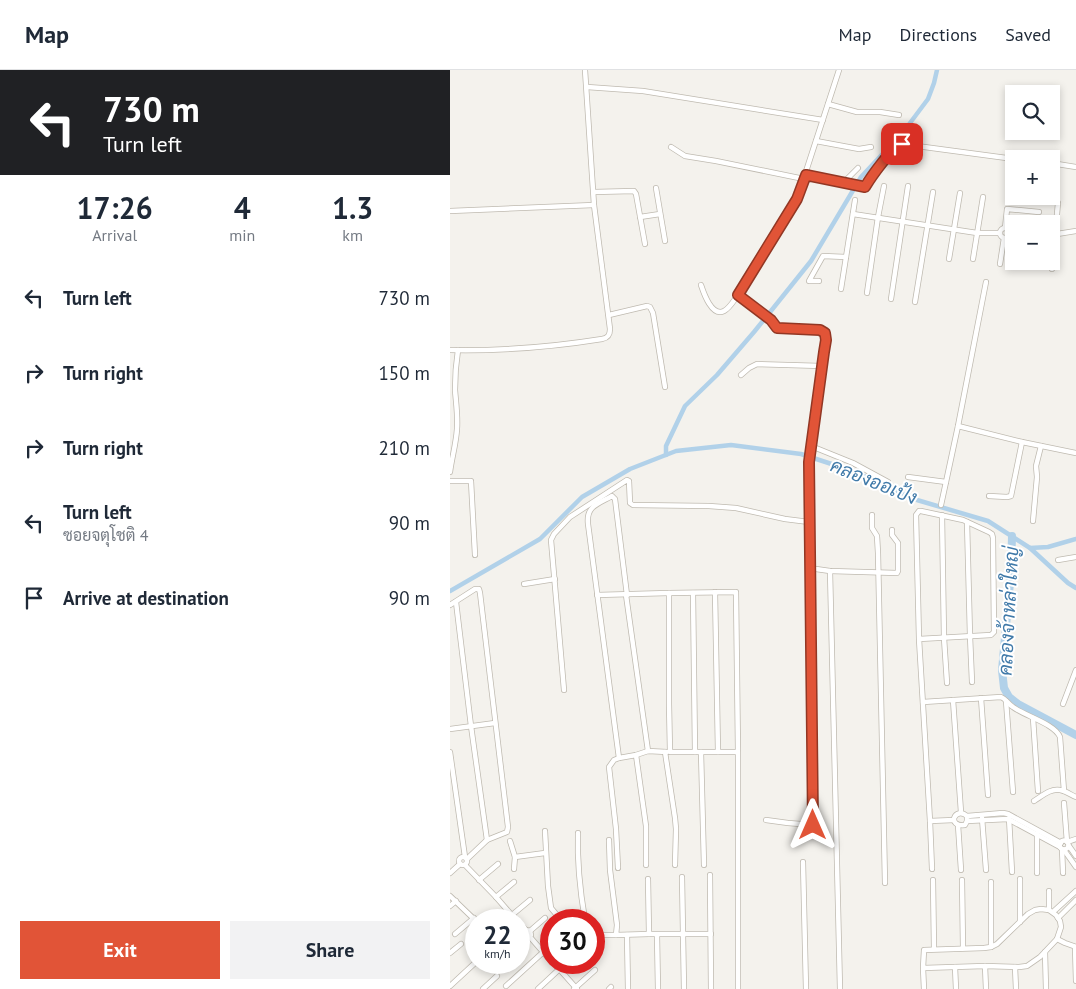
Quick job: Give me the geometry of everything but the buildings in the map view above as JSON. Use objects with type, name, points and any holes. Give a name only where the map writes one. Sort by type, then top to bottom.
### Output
[{"type":"street","points":[[450,350],[550,346],[602,339],[608,337],[610,333],[594,205],[585,70]]},
{"type":"street","points":[[701,285],[709,304],[718,312],[727,309],[738,295],[797,199],[839,70]]},
{"type":"street","points":[[587,87],[643,91],[823,120]]},
{"type":"street","points":[[828,104],[857,112],[880,112],[899,115]]},
{"type":"street","points":[[816,141],[859,149],[871,147]]},
{"type":"street","points":[[671,146],[685,156],[862,187],[865,187],[896,147],[902,144],[1005,158]]},
{"type":"street","points":[[1060,165],[1076,167]]},
{"type":"street","points":[[843,183],[858,168]]},
{"type":"street","points":[[867,293],[884,186]]},
{"type":"street","points":[[892,300],[908,186]]},
{"type":"street","points":[[656,188],[665,241]]},
{"type":"street","points":[[594,192],[634,192],[636,194],[645,244]]},
{"type":"street","points":[[915,302],[933,192]]},
{"type":"street","points":[[948,259],[960,193]]},
{"type":"street","points":[[973,259],[983,197]]},
{"type":"street","points":[[841,289],[855,200]]},
{"type":"street","points":[[450,211],[594,205]]},
{"type":"street","points":[[1007,215],[1008,209],[1040,212]]},
{"type":"street","points":[[640,217],[660,214]]},
{"type":"street","points":[[853,214],[977,233],[1000,233]]},
{"type":"street","points":[[1000,233],[1001,229],[1005,228]]},
{"type":"street","points":[[1060,234],[1076,231]]},
{"type":"street","points":[[1000,233],[1004,238],[1000,264]]},
{"type":"street","points":[[819,281],[809,280],[823,256],[846,257]]},
{"type":"street","points":[[941,505],[986,282]]},
{"type":"street","points":[[738,295],[771,320],[777,328],[820,330],[825,333],[826,340],[809,462],[813,825],[766,820]]},
{"type":"street","points":[[609,315],[647,306],[650,307],[653,313],[665,387]]},
{"type":"street","points":[[450,472],[457,429],[455,370],[458,350]]},
{"type":"street","points":[[741,375],[757,364],[822,366]]},
{"type":"street","points":[[958,426],[1076,453]]},
{"type":"street","points":[[989,496],[1011,496],[1022,442]]},
{"type":"street","points":[[1033,522],[1037,476],[1036,466],[1041,446]]},
{"type":"street","points":[[811,447],[852,463],[888,482]]},
{"type":"street","points":[[908,477],[946,482]]},
{"type":"street","points":[[450,480],[471,481],[475,555]]},
{"type":"street","points":[[564,690],[551,540],[554,534],[570,517],[627,480],[629,481],[630,503],[632,504],[736,508],[785,520],[809,522]]},
{"type":"street","points":[[619,758],[587,517],[588,512],[593,507],[612,496],[615,499],[626,595],[648,752]]},
{"type":"street","points":[[919,639],[991,635],[995,630],[993,536],[990,532],[968,522],[942,516],[919,511],[916,515],[919,639],[932,869]]},
{"type":"street","points":[[872,515],[872,528],[877,536],[885,883]]},
{"type":"street","points":[[942,516],[944,638],[947,683]]},
{"type":"street","points":[[968,522],[972,682]]},
{"type":"street","points":[[809,568],[830,571],[895,573],[897,572],[898,543],[892,535],[892,530]]},
{"type":"street","points":[[1058,560],[1076,556]]},
{"type":"street","points":[[830,571],[840,989]]},
{"type":"street","points":[[524,584],[554,578]]},
{"type":"street","points":[[450,605],[475,589],[479,589],[508,830],[506,833],[488,840],[466,858],[460,858],[459,862],[480,880],[507,909]]},
{"type":"street","points":[[715,592],[718,752]]},
{"type":"street","points":[[597,596],[736,592],[738,989]]},
{"type":"street","points":[[669,593],[667,752],[675,818],[675,864]]},
{"type":"street","points":[[693,593],[704,865]]},
{"type":"street","points":[[456,602],[471,726],[488,840]]},
{"type":"street","points":[[1063,704],[1076,670]]},
{"type":"street","points":[[923,702],[1001,697],[1014,708],[1056,730],[1060,734],[1064,791]]},
{"type":"street","points":[[981,698],[988,795]]},
{"type":"street","points":[[953,700],[961,812],[967,818],[965,825],[958,826]]},
{"type":"street","points":[[1006,700],[1013,792]]},
{"type":"street","points":[[1033,718],[1038,791]]},
{"type":"street","points":[[450,729],[495,723]]},
{"type":"street","points":[[450,752],[466,858]]},
{"type":"street","points":[[618,868],[618,847],[609,767],[614,760],[648,752],[738,752]]},
{"type":"street","points":[[636,755],[646,826],[646,865]]},
{"type":"street","points":[[1034,801],[1051,791],[1059,790],[1076,797]]},
{"type":"street","points":[[967,818],[1009,817],[1068,849],[1064,803]]},
{"type":"street","points":[[954,820],[956,815],[961,812]]},
{"type":"street","points":[[982,817],[986,870]]},
{"type":"street","points":[[1009,817],[1012,872]]},
{"type":"street","points":[[930,821],[954,820]]},
{"type":"street","points":[[954,820],[958,826],[961,870]]},
{"type":"street","points":[[545,831],[545,853],[551,909]]},
{"type":"street","points":[[1037,873],[1038,832]]},
{"type":"street","points":[[578,833],[579,882],[583,909]]},
{"type":"street","points":[[1068,844],[1076,839]]},
{"type":"street","points":[[609,840],[610,870],[617,925],[616,935]]},
{"type":"street","points":[[510,841],[515,858],[514,869]]},
{"type":"street","points":[[1063,873],[1063,841],[1068,844],[1076,856]]},
{"type":"street","points":[[1062,847],[1076,867]]},
{"type":"street","points":[[515,858],[545,853]]},
{"type":"street","points":[[803,862],[806,989]]},
{"type":"street","points":[[450,873],[463,864]]},
{"type":"street","points":[[480,880],[498,864]]},
{"type":"street","points":[[710,875],[711,989]]},
{"type":"street","points":[[682,877],[684,989]]},
{"type":"street","points":[[648,879],[650,934]]},
{"type":"street","points":[[1020,879],[1020,922]]},
{"type":"street","points":[[933,880],[934,949]]},
{"type":"street","points":[[962,880],[963,948]]},
{"type":"street","points":[[496,897],[514,882]]},
{"type":"street","points":[[990,882],[992,947]]},
{"type":"street","points":[[1049,890],[1051,911]]},
{"type":"street","points":[[1051,911],[1076,891]]},
{"type":"street","points":[[450,896],[465,910]]},
{"type":"street","points":[[519,909],[530,900]]},
{"type":"street","points":[[1058,918],[1076,900]]},
{"type":"street","points":[[450,906],[456,901]]},
{"type":"street","points":[[923,968],[1022,967],[1040,957],[1057,939],[1060,927],[1058,918],[1051,911],[1034,910],[998,944],[992,947],[927,949],[924,951],[923,968],[924,989]]},
{"type":"street","points":[[530,932],[540,923]]},
{"type":"street","points":[[455,934],[465,927]]},
{"type":"street","points":[[605,935],[711,934]]},
{"type":"street","points":[[627,935],[628,989]]},
{"type":"street","points":[[656,935],[658,989]]},
{"type":"street","points":[[530,936],[540,948]]},
{"type":"street","points":[[1057,939],[1065,944],[1076,947],[1076,981]]},
{"type":"street","points":[[450,953],[461,944]]},
{"type":"street","points":[[1045,952],[1046,989]]},
{"type":"street","points":[[506,986],[540,955]]},
{"type":"street","points":[[985,966],[986,989]]},
{"type":"street","points":[[955,967],[956,989]]},
{"type":"street","points":[[1015,967],[1016,989]]},
{"type":"street","points":[[450,986],[465,972]]},
{"type":"street","points":[[538,989],[554,974]]},
{"type":"street","points":[[563,974],[576,988],[591,974]]},
{"type":"street","points":[[483,989],[497,976]]},
{"type":"waterway","points":[[666,455],[666,446],[685,406],[717,375],[811,261],[861,177],[904,131],[928,99],[937,70]]},
{"type":"waterway","name":"คลองออเป้ง","points":[[450,591],[540,539],[582,497],[630,469],[676,451],[731,445],[801,454],[853,471],[917,500],[988,521],[1030,548],[1076,588]]},
{"type":"waterway","name":"คลองจ้าหล่าใหญ่","points":[[1012,536],[1011,572],[1002,670],[1004,688],[1009,697],[1018,704],[1076,735]]},
{"type":"waterway","points":[[1030,548],[1048,547],[1076,539]]},
{"type":"route","points":[[813,825],[809,462],[826,336],[820,330],[777,328],[771,320],[738,295],[797,199],[806,175],[865,187],[896,147],[902,144]]}]
